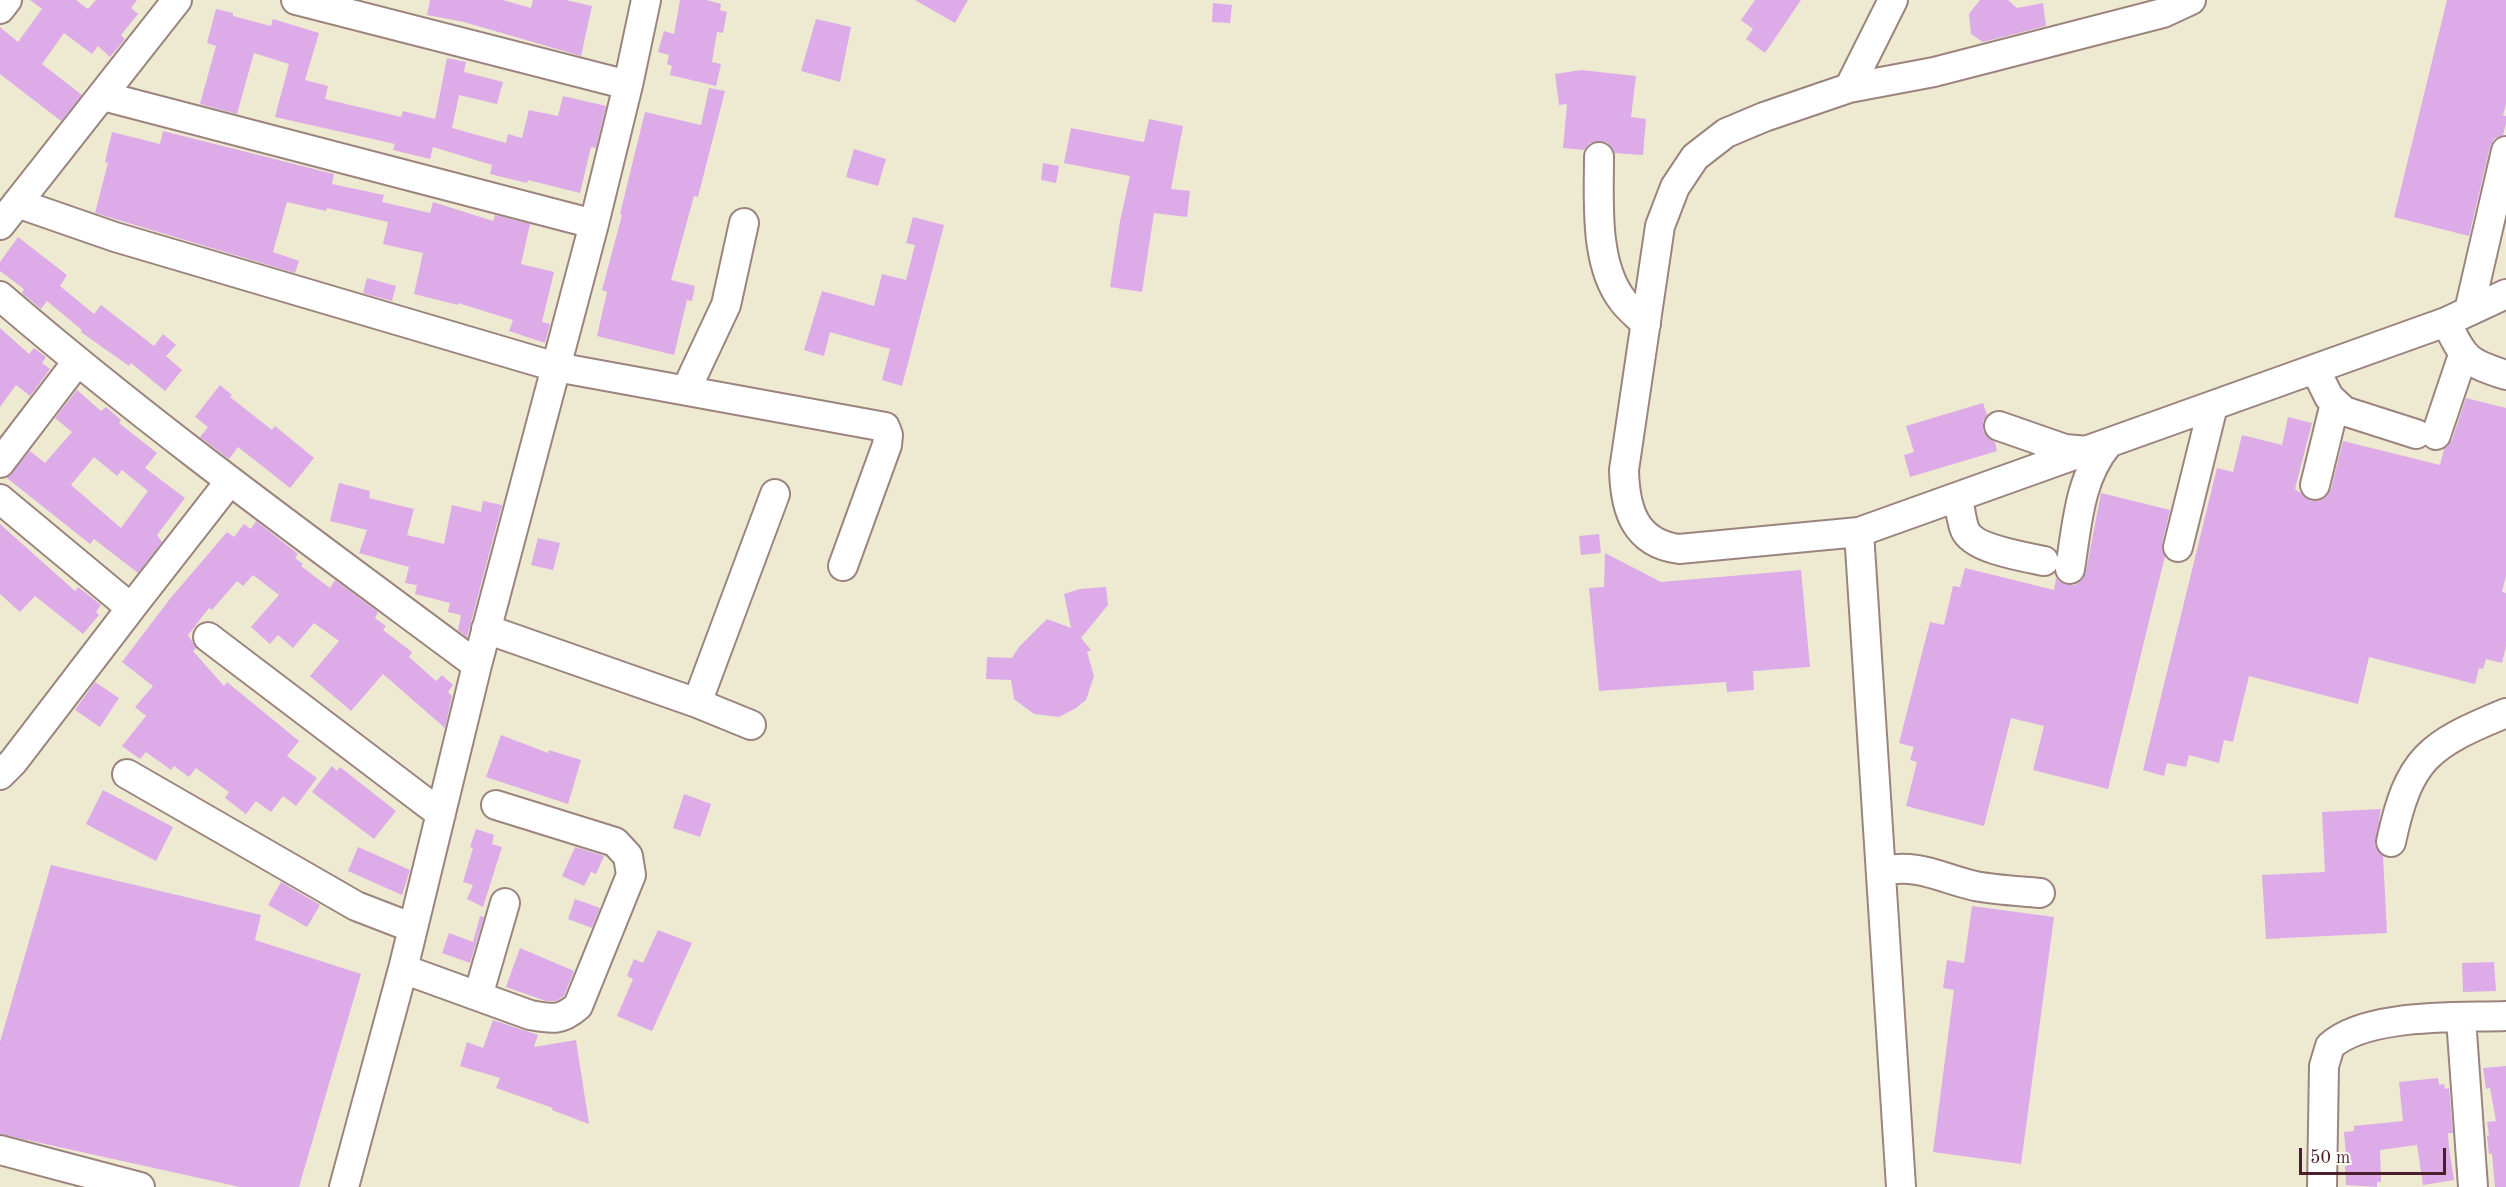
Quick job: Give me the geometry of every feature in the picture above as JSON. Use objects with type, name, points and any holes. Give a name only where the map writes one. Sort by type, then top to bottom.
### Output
[{"type":"street","points":[[0,9],[7,0]]},
{"type":"street","points":[[177,0],[8,214],[115,237],[556,367],[885,427],[888,435],[887,445],[843,566]]},
{"type":"street","points":[[296,0],[628,85]]},
{"type":"street","points":[[344,1187],[403,969],[486,629],[594,224],[646,0]]},
{"type":"street","points":[[1849,88],[1893,0]]},
{"type":"street","points":[[2191,0],[2163,13],[1956,66],[1849,88],[1764,117],[1726,133],[1695,157],[1675,187],[1660,226],[1624,470],[1625,496],[1632,517],[1646,536],[1662,547],[1679,549],[1859,532],[2315,369],[2457,316],[2506,294]]},
{"type":"street","points":[[103,96],[594,224]]},
{"type":"street","points":[[1599,157],[1599,205],[1605,263],[1622,300],[1646,324]]},
{"type":"street","points":[[2315,369],[2335,403],[2344,411],[2426,434],[2463,355],[2457,316],[2504,168]]},
{"type":"street","points":[[686,390],[726,305],[744,223]]},
{"type":"street","points":[[0,296],[77,362],[230,481],[477,665]]},
{"type":"street","points":[[2463,355],[2479,366],[2506,375]]},
{"type":"street","points":[[0,463],[77,362]]},
{"type":"street","points":[[2315,485],[2335,403]]},
{"type":"street","points":[[2178,547],[2213,406]]},
{"type":"street","points":[[1999,426],[2065,449],[2099,448]]},
{"type":"street","points":[[1958,497],[1965,531],[1970,536],[2003,552],[2057,565],[2099,448]]},
{"type":"street","points":[[0,775],[13,762],[230,481]]},
{"type":"street","points":[[697,703],[775,494]]},
{"type":"street","points":[[0,500],[131,608]]},
{"type":"street","points":[[1859,532],[1901,1187]]},
{"type":"street","points":[[486,629],[697,703],[751,725]]},
{"type":"street","points":[[208,637],[441,814]]},
{"type":"street","points":[[2391,842],[2405,789],[2424,759],[2449,739],[2506,713]]},
{"type":"street","points":[[128,774],[356,906],[413,928]]},
{"type":"street","points":[[403,969],[530,1015],[552,1019],[567,1015],[578,1006],[631,875],[628,856],[615,842],[496,805]]},
{"type":"street","points":[[1881,871],[1908,867],[1930,871],[1977,886],[2040,893]]},
{"type":"street","points":[[478,996],[505,903]]},
{"type":"street","points":[[2322,1187],[2324,1066],[2330,1046],[2344,1036],[2366,1026],[2506,1016]]},
{"type":"street","points":[[2462,1018],[2473,1187]]},
{"type":"street","points":[[0,1150],[139,1187]]},
{"type":"building","points":[[30,0],[76,0],[88,9],[96,0],[137,0],[131,8],[138,14],[121,35],[125,39],[110,57],[98,46],[92,54],[64,33],[42,64],[82,95],[61,121],[0,74],[0,27],[18,42],[42,9]]},
{"type":"building","points":[[430,0],[503,0],[531,8],[533,0],[566,0],[592,6],[581,56],[464,22],[427,15]]},
{"type":"building","points":[[680,0],[707,0],[721,4],[720,10],[727,12],[723,33],[717,32],[712,62],[721,64],[716,86],[670,75],[672,66],[667,64],[669,55],[658,52],[664,31],[674,34]]},
{"type":"building","points":[[915,0],[968,0],[955,23]]},
{"type":"building","points":[[1755,0],[1801,0],[1765,53],[1746,39],[1753,29],[1741,20]]},
{"type":"building","points":[[1980,0],[2008,0],[2017,8],[2043,3],[2046,26],[1983,42],[1971,34],[1969,14]]},
{"type":"building","points":[[2447,0],[2506,0],[2506,103],[2503,116],[2506,116],[2506,123],[2503,135],[2494,139],[2490,147],[2469,236],[2394,217]]},
{"type":"building","points":[[1213,3],[1232,5],[1230,23],[1212,22]]},
{"type":"building","points":[[216,9],[271,26],[273,19],[319,33],[305,80],[328,86],[325,99],[401,117],[403,111],[435,119],[447,58],[466,62],[464,72],[503,82],[497,104],[459,95],[452,128],[506,143],[508,134],[522,138],[529,110],[558,116],[563,96],[606,106],[596,148],[591,147],[580,193],[528,180],[527,183],[490,174],[492,165],[433,147],[430,159],[393,150],[395,144],[275,117],[289,64],[254,53],[237,114],[200,104],[216,46],[207,43]]},
{"type":"building","points":[[816,19],[851,27],[840,82],[801,71]]},
{"type":"building","points":[[1581,70],[1636,76],[1631,117],[1646,119],[1643,155],[1614,153],[1608,143],[1600,141],[1590,143],[1584,150],[1563,148],[1567,104],[1559,105],[1555,74]]},
{"type":"building","points":[[709,88],[725,91],[698,197],[694,196],[671,280],[695,286],[692,301],[687,300],[674,355],[597,336],[607,292],[602,290],[622,215],[620,214],[645,112],[701,125]]},
{"type":"building","points":[[1149,119],[1183,126],[1171,189],[1190,191],[1187,217],[1154,213],[1142,292],[1110,287],[1120,221],[1130,176],[1064,163],[1071,128],[1144,142]]},
{"type":"building","points":[[163,131],[334,174],[332,184],[384,195],[382,202],[430,213],[433,202],[493,221],[495,215],[530,224],[521,264],[554,272],[542,322],[550,324],[545,343],[509,331],[513,320],[458,303],[458,305],[414,294],[423,253],[383,244],[388,222],[327,208],[326,211],[287,202],[273,252],[299,261],[295,273],[95,213],[108,163],[105,162],[112,132],[160,144]]},
{"type":"building","points":[[854,149],[886,159],[878,186],[846,177]]},
{"type":"building","points":[[1043,163],[1059,166],[1056,183],[1041,180]]},
{"type":"building","points":[[913,217],[944,225],[902,386],[882,380],[890,349],[830,332],[824,356],[804,350],[822,291],[874,306],[882,274],[906,280],[915,245],[906,243]]},
{"type":"building","points":[[18,237],[67,275],[60,286],[94,314],[101,305],[154,346],[163,334],[176,345],[166,356],[182,370],[165,391],[131,363],[129,366],[81,332],[82,330],[47,301],[41,309],[22,293],[24,289],[0,271],[0,262]]},
{"type":"building","points":[[367,278],[396,286],[392,301],[363,293]]},
{"type":"building","points":[[0,328],[29,354],[34,348],[46,357],[42,363],[50,369],[30,396],[16,385],[0,407]]},
{"type":"building","points":[[220,385],[232,395],[230,397],[272,430],[275,426],[314,458],[290,488],[238,447],[229,459],[200,437],[208,427],[195,417]]},
{"type":"building","points":[[77,390],[101,411],[106,407],[121,420],[119,423],[157,453],[145,468],[185,498],[157,535],[162,542],[138,573],[94,539],[90,544],[7,478],[30,451],[45,463],[72,432],[55,418]],"holes":[[[94,457],[117,476],[122,470],[148,491],[121,528],[71,485]]]},
{"type":"building","points":[[2466,398],[2506,408],[2506,575],[2502,592],[2506,593],[2506,646],[2502,663],[2486,659],[2483,669],[2479,668],[2475,684],[2369,657],[2358,704],[2249,676],[2233,742],[2224,740],[2219,763],[2189,755],[2186,767],[2167,763],[2164,776],[2143,770],[2217,468],[2233,472],[2242,435],[2282,445],[2288,417],[2312,423],[2295,489],[2311,501],[2319,501],[2326,497],[2331,489],[2343,441],[2440,465],[2444,449],[2452,440]]},
{"type":"building","points":[[1983,403],[1987,415],[1983,421],[1983,430],[1987,437],[1995,442],[1997,451],[1910,477],[1904,455],[1914,452],[1906,426]]},
{"type":"building","points":[[339,483],[370,491],[369,498],[414,509],[407,535],[444,544],[452,505],[481,512],[483,501],[502,505],[467,637],[458,630],[461,615],[448,612],[450,603],[415,594],[417,585],[405,583],[409,567],[359,553],[367,530],[330,521]]},
{"type":"building","points":[[2101,493],[2170,510],[2162,543],[2165,556],[2108,789],[2033,770],[2044,726],[2011,718],[1984,826],[1906,806],[1917,762],[1910,760],[1914,747],[1899,743],[1930,622],[1944,625],[1953,586],[1960,587],[1965,568],[2054,590],[2056,578],[2068,585],[2075,585],[2082,580],[2086,571]]},
{"type":"building","points":[[256,521],[298,554],[295,558],[303,564],[301,566],[330,588],[335,580],[378,612],[375,618],[386,626],[383,630],[412,652],[409,657],[436,681],[442,675],[453,685],[448,692],[452,696],[445,728],[383,674],[351,711],[310,676],[339,641],[314,623],[293,648],[278,635],[270,644],[251,627],[279,595],[253,575],[243,586],[237,581],[212,610],[209,608],[188,635],[196,648],[193,651],[224,686],[227,682],[299,741],[287,756],[317,778],[296,806],[283,796],[271,812],[256,801],[246,814],[225,798],[229,792],[196,768],[189,777],[174,766],[171,770],[146,752],[140,759],[122,746],[146,716],[135,707],[153,686],[122,662],[169,600],[227,532],[234,537],[244,524],[251,529]]},
{"type":"building","points":[[0,524],[75,591],[78,587],[101,605],[96,612],[99,615],[83,634],[35,596],[20,612],[0,594]]},
{"type":"building","points":[[1599,534],[1601,553],[1581,555],[1579,536]]},
{"type":"building","points":[[538,538],[560,543],[553,570],[531,565]]},
{"type":"building","points":[[1605,553],[1661,582],[1801,570],[1810,667],[1753,671],[1754,690],[1727,692],[1726,682],[1599,691],[1589,588],[1604,587]]},
{"type":"building","points":[[1106,587],[1108,605],[1081,638],[1091,650],[1087,652],[1094,676],[1086,700],[1076,708],[1059,717],[1034,714],[1014,699],[1011,680],[986,679],[987,657],[1012,658],[1019,647],[1047,619],[1071,628],[1064,594],[1080,589]]},
{"type":"building","points":[[95,682],[119,698],[100,727],[75,710]]},
{"type":"building","points":[[501,735],[548,753],[549,750],[581,760],[568,804],[486,777]]},
{"type":"building","points":[[332,766],[337,771],[340,767],[396,811],[374,839],[312,792]]},
{"type":"building","points":[[103,790],[173,827],[156,861],[86,824]]},
{"type":"building","points":[[684,794],[711,804],[700,837],[673,828]]},
{"type":"building","points":[[2381,809],[2375,846],[2383,856],[2387,933],[2266,939],[2262,875],[2325,872],[2322,812]]},
{"type":"building","points":[[476,829],[494,835],[492,844],[502,847],[483,907],[467,899],[473,885],[463,882]]},
{"type":"building","points":[[358,847],[410,870],[402,895],[348,871]]},
{"type":"building","points":[[575,847],[604,856],[596,874],[591,872],[584,886],[562,876]]},
{"type":"building","points":[[51,865],[261,915],[255,940],[361,974],[299,1187],[240,1187],[0,1134],[0,1042]]},
{"type":"building","points":[[281,882],[320,905],[307,927],[268,905]]},
{"type":"building","points":[[575,899],[600,908],[592,928],[568,919]]},
{"type":"building","points":[[1972,906],[2054,917],[2021,1164],[1933,1152],[1954,990],[1943,988],[1947,960],[1964,963]]},
{"type":"building","points":[[480,916],[484,917],[470,963],[442,953],[449,933],[473,942]]},
{"type":"building","points":[[658,930],[692,943],[652,1031],[617,1016],[633,979],[627,976],[634,959],[643,963]]},
{"type":"building","points":[[520,948],[574,971],[564,996],[556,1001],[546,1001],[506,987]]},
{"type":"building","points":[[2494,962],[2496,991],[2463,992],[2462,963]]},
{"type":"building","points":[[493,1020],[538,1035],[534,1047],[576,1040],[589,1124],[552,1110],[553,1108],[496,1088],[500,1078],[460,1066],[467,1042],[483,1048]]},
{"type":"building","points":[[2506,1066],[2506,1187],[2495,1187],[2492,1154],[2489,1154],[2487,1122],[2496,1121],[2490,1088],[2486,1089],[2483,1068]]},
{"type":"building","points":[[2438,1078],[2439,1085],[2444,1084],[2445,1089],[2449,1088],[2453,1133],[2448,1133],[2454,1180],[2423,1185],[2417,1145],[2380,1150],[2381,1182],[2377,1182],[2377,1187],[2346,1185],[2344,1132],[2354,1131],[2354,1126],[2403,1121],[2399,1082]]}]
